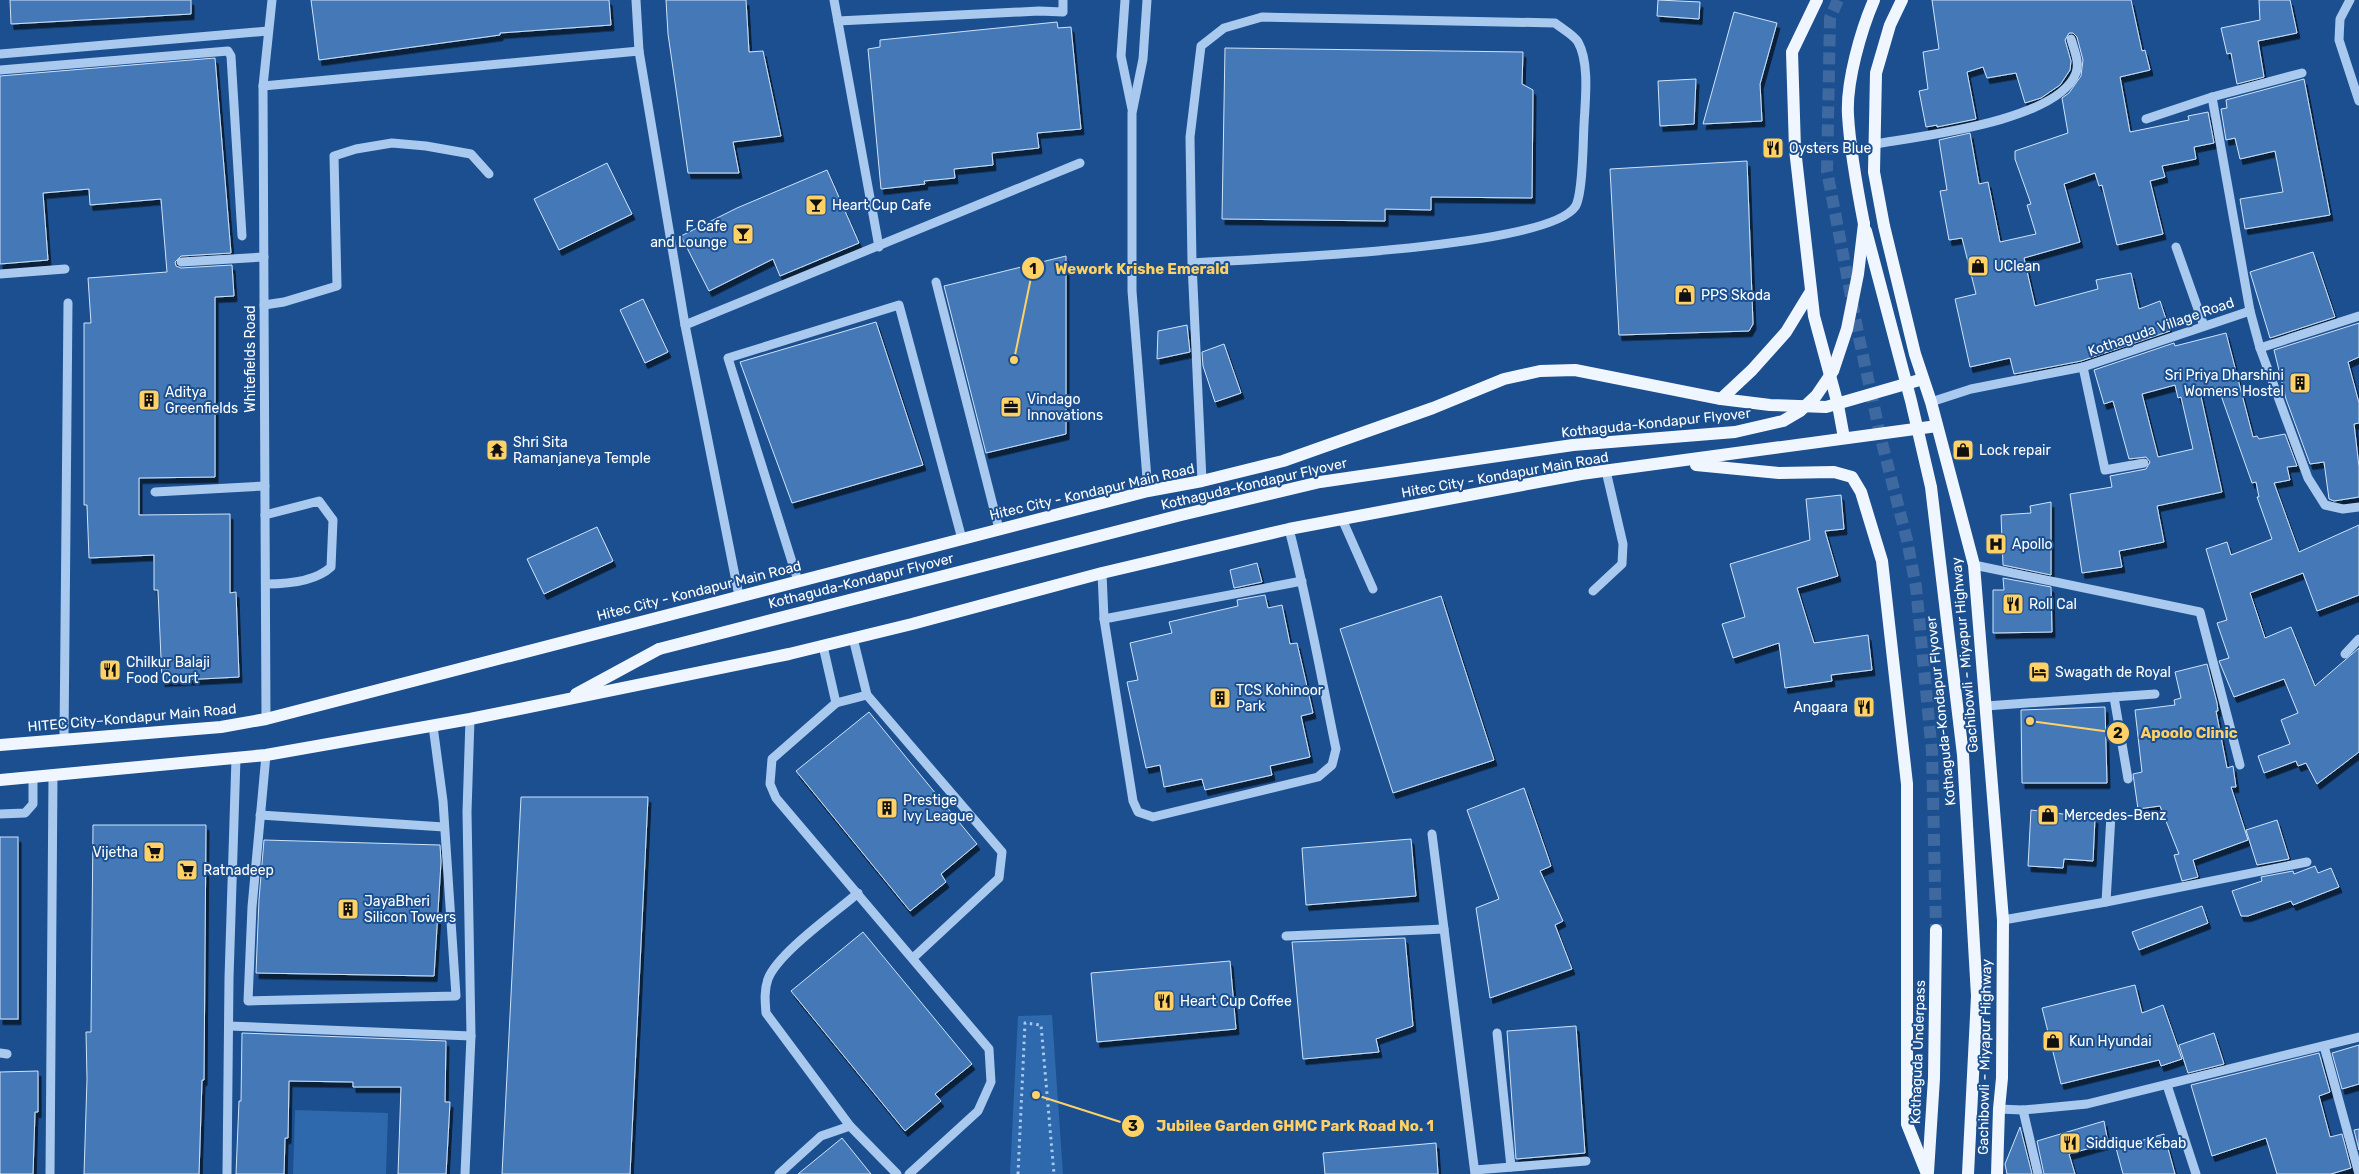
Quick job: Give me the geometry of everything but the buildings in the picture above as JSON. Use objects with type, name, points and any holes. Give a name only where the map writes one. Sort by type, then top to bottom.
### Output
[{"type":"main road","points":[[1817,0],[1792,52],[1795,149],[1814,316],[1838,405],[1844,438]]},
{"type":"main road","name":"Kothaguda-Kondapur Flyover","points":[[1874,0],[1854,60],[1848,113],[1856,182],[1864,224],[1911,402],[1931,487],[1963,756],[1977,996],[1968,1174]]},
{"type":"main road","name":"Gachibowli - Miyapur Highway","points":[[1902,0],[1890,25],[1876,73],[1874,172],[1884,226],[1915,354],[1931,402],[1974,565],[2003,920],[2002,1078],[1998,1110],[1998,1174]]},
{"type":"main road","name":"Kothaguda-Kondapur Flyover","points":[[565,700],[659,648],[1181,515],[1320,482],[1572,445],[1735,432],[1783,420],[1800,411],[1816,396],[1833,371],[1847,329],[1864,224]]},
{"type":"main road","points":[[1721,399],[1752,370],[1786,332],[1812,291]]},
{"type":"main road","name":"Hitec City - Kondapur Main Road","points":[[266,719],[1148,491],[1202,481],[1283,461],[1433,408],[1504,379],[1540,371],[1575,370],[1721,399],[1770,405],[1826,407],[1924,379]]},
{"type":"main road","name":"Hitec City - Kondapur Main Road","points":[[266,756],[470,719],[823,646],[1102,573],[1289,529],[1606,471],[1676,463],[1937,426]]},
{"type":"main road","points":[[1676,463],[1779,473],[1834,472],[1852,477],[1861,492],[1882,561],[1907,784],[1907,1124],[1927,1174]]},
{"type":"main road","name":"HITEC City–Kondapur Main Road","points":[[0,745],[221,727],[266,719]]},
{"type":"main road","points":[[0,780],[266,756]]},
{"type":"main road","name":"Kothaguda Underpass","points":[[1927,1174],[1934,1078],[1936,930]]},
{"type":"street","name":"Whitefields Road","points":[[266,719],[263,86],[272,0]]},
{"type":"street","points":[[636,0],[639,51],[685,325],[739,596]]},
{"type":"street","points":[[834,0],[878,247]]},
{"type":"street","points":[[838,21],[1039,11],[1063,12],[1063,0]]},
{"type":"street","points":[[1125,0],[1121,56],[1132,112],[1132,291],[1148,491]]},
{"type":"street","points":[[1132,112],[1143,60],[1147,0]]},
{"type":"street","points":[[2350,0],[2340,19],[2339,40],[2359,101]]},
{"type":"street","points":[[1192,263],[1412,248],[1508,235],[1564,217],[1576,206],[1582,169],[1586,75],[1578,42],[1555,23],[1262,17],[1224,28],[1201,46],[1190,137],[1192,263],[1202,481]]},
{"type":"street","points":[[0,54],[268,31]]},
{"type":"street","points":[[1875,144],[2002,119],[2029,110],[2053,98],[2071,82],[2078,67],[2071,39]]},
{"type":"street","points":[[0,70],[228,51],[230,56],[242,236]]},
{"type":"street","points":[[263,86],[639,51]]},
{"type":"street","points":[[2146,119],[2302,73]]},
{"type":"street","points":[[2212,98],[2250,311]]},
{"type":"street","points":[[264,305],[284,302],[337,286],[334,156],[356,149],[392,143],[426,146],[471,154],[489,174]]},
{"type":"street","points":[[685,325],[1080,163]]},
{"type":"street","points":[[2176,247],[2204,326]]},
{"type":"street","points":[[181,262],[264,257]]},
{"type":"street","points":[[0,274],[65,268]]},
{"type":"street","points":[[936,282],[999,529]]},
{"type":"street","points":[[64,740],[68,303]]},
{"type":"street","points":[[798,581],[728,358],[899,305],[962,539]]},
{"type":"street","name":"Kothaguda Village Road","points":[[1931,402],[1971,389],[2083,367],[2250,311],[2260,348],[2308,478],[2325,505],[2344,510],[2359,507]]},
{"type":"street","points":[[2260,348],[2359,316]]},
{"type":"street","points":[[2083,367],[2105,470],[2144,463]]},
{"type":"street","points":[[1593,591],[1622,564],[1623,544],[1606,471]]},
{"type":"street","points":[[154,492],[265,486]]},
{"type":"street","points":[[265,515],[319,501],[333,520],[331,567],[321,576],[280,584],[266,584]]},
{"type":"street","points":[[1342,519],[1373,589]]},
{"type":"street","points":[[1102,573],[1104,619],[1133,801],[1138,812],[1153,817],[1318,777],[1332,765],[1336,749],[1302,581],[1289,529]]},
{"type":"street","points":[[1974,565],[2200,612],[2240,764]]},
{"type":"street","points":[[1104,619],[1302,581]]},
{"type":"street","points":[[852,638],[867,696],[1002,852],[999,878],[913,958]]},
{"type":"street","points":[[2345,654],[2359,639]]},
{"type":"street","points":[[823,646],[836,703]]},
{"type":"street","points":[[1986,706],[2155,694]]},
{"type":"street","points":[[867,696],[836,703],[772,759],[770,784],[776,798],[989,1049],[991,1082],[978,1111],[909,1174]]},
{"type":"street","points":[[2114,698],[2128,779]]},
{"type":"street","points":[[465,1174],[471,1036],[467,812],[470,719]]},
{"type":"street","points":[[266,756],[252,907],[248,1001],[456,996],[444,827],[434,726]]},
{"type":"street","points":[[227,1174],[236,758]]},
{"type":"street","points":[[50,1174],[53,775]]},
{"type":"street","points":[[0,814],[25,813],[33,804],[34,777]]},
{"type":"street","points":[[260,815],[444,827]]},
{"type":"street","points":[[2106,902],[2111,815]]},
{"type":"street","points":[[1432,834],[1475,1172],[1586,1161]]},
{"type":"street","points":[[2003,920],[2106,902],[2307,862]]},
{"type":"street","points":[[858,893],[779,961],[768,977],[765,990],[766,1013],[850,1126],[897,1174]]},
{"type":"street","points":[[1286,936],[1444,928]]},
{"type":"street","points":[[229,1026],[471,1036]]},
{"type":"street","points":[[1497,1033],[1511,1167]]},
{"type":"street","points":[[1998,1110],[2023,1110],[2086,1104],[2359,1037]]},
{"type":"street","points":[[2324,1046],[2359,1174]]},
{"type":"street","points":[[2167,1085],[2196,1174]]},
{"type":"street","points":[[2023,1110],[2038,1174]]},
{"type":"street","points":[[778,1174],[821,1136],[850,1126]]},
{"type":"path","points":[[1018,1174],[1025,1023],[1041,1025],[1054,1174]]},
{"type":"shaded area","points":[[1052,1015],[1063,1174],[1010,1174],[1018,1016]]},
{"type":"shaded area","points":[[295,1110],[388,1113],[386,1174],[293,1174]]},
{"type":"tunnel","points":[[1838,0],[1830,18],[1827,171],[1859,338],[1882,443],[1907,540],[1916,587],[1932,752],[1936,930]]},
{"type":"place","name":"Oysters Blue","points":[[1773,148]]},
{"type":"place","name":"Heart Cup Cafe","points":[[816,205]]},
{"type":"place","name":"F Cafe and Lounge","points":[[743,234]]},
{"type":"place","name":"UClean","points":[[1978,266]]},
{"type":"place","name":"PPS Skoda","points":[[1685,295]]},
{"type":"place","name":"Wework Krishe Emerald","points":[[1014,360]]},
{"type":"place","name":"Sri Priya Dharshini Womens Hostel","points":[[2300,383]]},
{"type":"place","name":"Aditya Greenfields","points":[[149,400]]},
{"type":"place","name":"Vindago Innovations","points":[[1011,407]]},
{"type":"place","name":"Shri Sita Ramanjaneya Temple","points":[[497,450]]},
{"type":"place","name":"Lock repair","points":[[1963,450]]},
{"type":"place","name":"Apollo","points":[[1996,544]]},
{"type":"place","name":"Roll Cal","points":[[2013,604]]},
{"type":"place","name":"Chilkur Balaji Food Court","points":[[110,670]]},
{"type":"place","name":"Swagath de Royal","points":[[2039,672]]},
{"type":"place","name":"TCS Kohinoor Park","points":[[1220,698]]},
{"type":"place","name":"Angaara","points":[[1864,707]]},
{"type":"place","name":"Apoolo Clinic","points":[[2030,721]]},
{"type":"place","name":"Prestige Ivy League","points":[[887,808]]},
{"type":"place","name":"Mercedes-Benz","points":[[2048,815]]},
{"type":"place","name":"Vijetha","points":[[154,852]]},
{"type":"place","name":"Ratnadeep","points":[[187,870]]},
{"type":"place","name":"JayaBheri Silicon Towers","points":[[348,909]]},
{"type":"place","name":"Heart Cup Coffee","points":[[1164,1001]]},
{"type":"place","name":"Kun Hyundai","points":[[2053,1041]]},
{"type":"place","name":"Jubilee Garden GHMC Park Road No. 1","points":[[1036,1095]]},
{"type":"place","name":"Siddique Kebab","points":[[2070,1143]]}]
